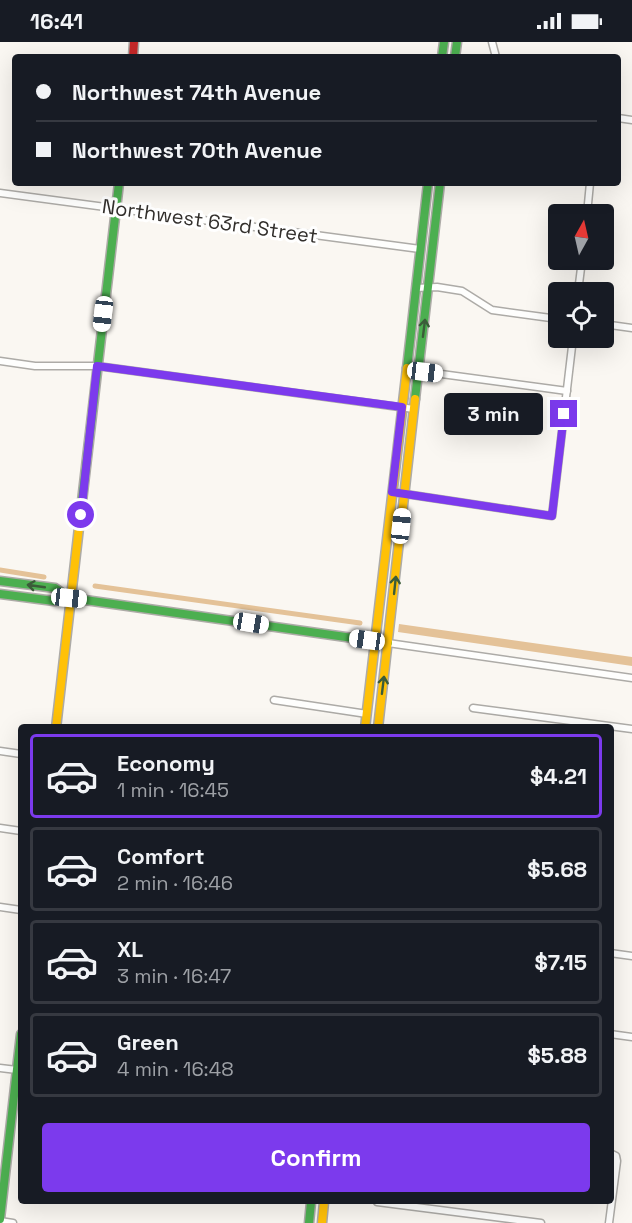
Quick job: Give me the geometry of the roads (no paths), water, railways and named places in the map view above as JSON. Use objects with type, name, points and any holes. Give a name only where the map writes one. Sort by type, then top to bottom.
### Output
[{"type":"main road","points":[[56,724],[69,598],[119,186]]},
{"type":"main road","points":[[366,724],[428,186]]},
{"type":"main road","points":[[378,724],[440,186]]},
{"type":"main road","points":[[0,581],[55,588],[69,598]]},
{"type":"main road","points":[[0,594],[54,601],[69,598],[388,643]]},
{"type":"main road","points":[[0,1220],[18,1061]]},
{"type":"main road","points":[[309,1223],[311,1204]]},
{"type":"main road","points":[[322,1223],[324,1204]]},
{"type":"street","points":[[588,204],[590,186]]},
{"type":"street","name":"Northwest 63rd Street","points":[[0,193],[420,249]]},
{"type":"street","points":[[416,288],[466,293],[485,307],[495,311],[548,318]]},
{"type":"street","points":[[614,326],[632,328]]},
{"type":"street","points":[[392,492],[552,516],[572,348]]},
{"type":"street","points":[[0,362],[35,366],[97,366],[414,409]]},
{"type":"street","points":[[419,371],[567,392]]},
{"type":"street","points":[[388,643],[632,678]]},
{"type":"street","points":[[274,700],[367,714]]},
{"type":"street","points":[[473,708],[594,724]]},
{"type":"street","points":[[614,727],[632,729]]},
{"type":"street","points":[[0,751],[18,754]]},
{"type":"street","points":[[0,828],[18,831]]},
{"type":"street","points":[[0,907],[18,910]]},
{"type":"street","points":[[614,954],[632,956]]},
{"type":"street","points":[[614,1035],[632,1037]]},
{"type":"street","points":[[0,1068],[17,1070]]},
{"type":"street","points":[[393,1204],[541,1223]]},
{"type":"street","points":[[609,1223],[610,1204]]},
{"type":"street","points":[[0,1220],[13,1223]]},
{"type":"waterway","points":[[0,570],[44,577]]},
{"type":"waterway","points":[[95,586],[360,623]]}]
